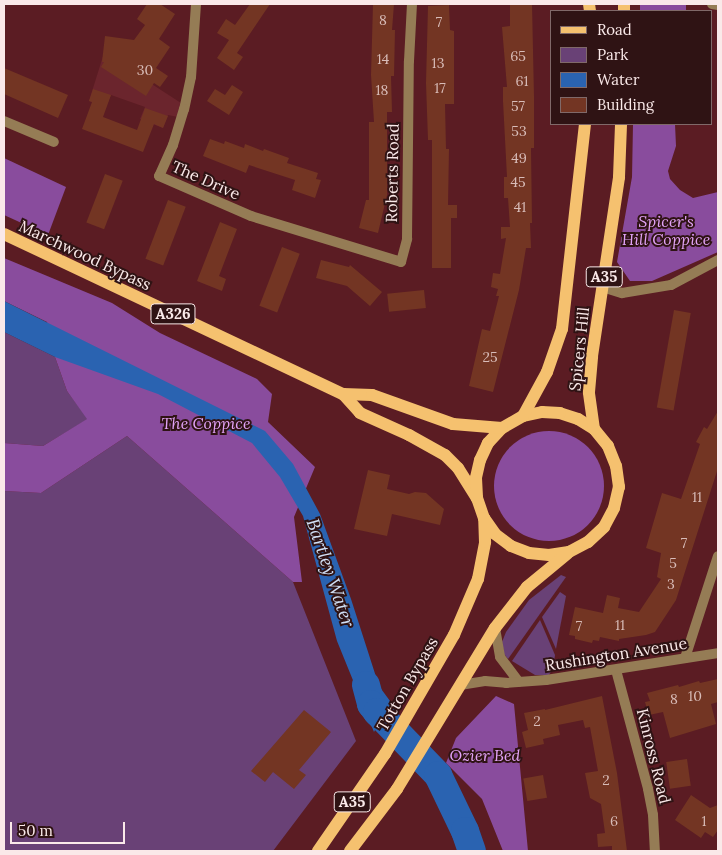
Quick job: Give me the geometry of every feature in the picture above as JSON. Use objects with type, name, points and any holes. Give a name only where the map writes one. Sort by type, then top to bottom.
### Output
[{"type":"main road","name":"Spicers Hill","points":[[523,416],[547,372],[562,329],[585,125]]},
{"type":"main road","name":"Spicers Hill","points":[[594,430],[589,392],[602,287],[619,177],[621,125]]},
{"type":"main road","name":"Marchwood Bypass","points":[[4,234],[343,394],[360,413],[409,435],[445,455],[458,468],[477,498]]},
{"type":"main road","name":"Marchwood Bypass","points":[[343,394],[372,395],[453,424],[502,428]]},
{"type":"main road","points":[[542,412],[560,413],[578,419],[594,430],[608,446],[614,459],[619,487],[614,508],[604,527],[588,542],[569,552],[549,555],[520,550],[495,534],[484,518],[477,498],[476,478],[480,460],[488,442],[502,428],[523,416],[542,412]]},
{"type":"main road","name":"Totton Bypass","points":[[318,851],[386,752],[454,635],[478,579],[485,542],[484,518]]},
{"type":"main road","name":"A35","points":[[350,851],[401,781],[496,628],[527,587],[569,552]]},
{"type":"street","name":"The Drive","points":[[196,4],[194,48],[184,109],[173,145],[159,176],[251,216],[325,240]]},
{"type":"street","name":"Roberts Road","points":[[325,240],[401,262],[407,239],[409,61],[412,4]]},
{"type":"street","points":[[712,4],[718,5]]},
{"type":"street","points":[[4,121],[54,142]]},
{"type":"street","points":[[602,287],[622,293],[671,285],[718,260]]},
{"type":"street","points":[[685,658],[718,556]]},
{"type":"street","points":[[496,628],[500,657],[519,682]]},
{"type":"street","name":"Rushington Avenue","points":[[460,685],[485,681],[519,682],[546,680],[718,653]]},
{"type":"street","name":"Kinross Road","points":[[616,670],[648,789],[653,815],[655,851]]},
{"type":"shaded area","points":[[104,53],[181,103],[178,117],[168,115],[163,128],[140,119],[145,107],[111,95],[106,107],[89,101]]},
{"type":"green space","points":[[640,4],[686,4],[686,10],[640,10]]},
{"type":"green space","name":"Spicer's Hill Coppice","points":[[633,125],[675,125],[676,146],[668,171],[670,179],[680,190],[693,198],[718,192],[718,252],[652,281],[630,281],[617,262],[632,177]]},
{"type":"green space","points":[[4,158],[66,187],[48,235],[4,215]]},
{"type":"green space","name":"The Coppice","points":[[4,258],[112,303],[160,333],[257,379],[272,394],[268,422],[315,467],[294,517],[302,582],[293,582],[127,436],[41,493],[4,491],[4,443],[43,446],[87,419],[67,391],[55,357],[47,322],[4,301]]},
{"type":"green space","points":[[4,332],[55,357],[67,391],[88,419],[43,446],[4,443]]},
{"type":"green space","points":[[549,431],[570,436],[588,447],[599,465],[604,486],[599,507],[588,525],[570,536],[549,541],[528,536],[510,525],[499,507],[494,486],[499,465],[510,447],[528,436]]},
{"type":"green space","points":[[127,436],[293,582],[356,741],[273,851],[4,851],[4,491],[41,493]]},
{"type":"green space","points":[[561,575],[566,577],[508,659],[504,654],[502,642],[506,632],[529,600]]},
{"type":"green space","points":[[560,592],[566,596],[556,649],[542,617]]},
{"type":"green space","points":[[540,620],[555,655],[553,668],[549,675],[535,675],[512,661]]},
{"type":"green space","name":"Ozier Bed","points":[[496,696],[514,704],[528,851],[503,851],[482,799],[446,763],[456,738]]},
{"type":"water","points":[[4,301],[265,431],[293,464],[320,514],[351,599],[379,686],[390,701],[374,732],[337,641],[303,516],[280,477],[252,443],[158,394],[55,357],[4,332]]},
{"type":"building","points":[[147,4],[160,4],[175,14],[159,39],[170,47],[156,68],[168,76],[160,87],[154,83],[146,96],[101,67],[104,62],[102,62],[105,36],[134,40],[145,25],[137,19]]},
{"type":"building","points":[[250,4],[270,4],[237,53],[243,57],[234,70],[217,58],[229,40],[217,33],[226,19],[235,25]]},
{"type":"building","points":[[373,4],[394,4],[392,30],[395,30],[394,76],[391,76],[392,112],[387,112],[387,195],[378,233],[359,228],[366,200],[369,200],[369,122],[374,122],[371,75]]},
{"type":"building","points":[[510,4],[532,4],[534,148],[531,148],[531,248],[526,248],[519,290],[493,392],[469,386],[482,329],[490,331],[499,296],[496,296],[498,289],[491,287],[493,273],[500,274],[506,238],[501,239],[501,227],[510,227],[508,198],[504,198],[504,177],[507,177],[503,87],[507,87],[502,27],[510,26]]},
{"type":"building","points":[[449,5],[450,30],[454,31],[454,104],[445,104],[446,149],[449,149],[448,205],[457,205],[457,218],[451,218],[451,268],[432,268],[432,140],[428,140],[426,83],[428,6]]},
{"type":"building","points":[[4,68],[68,95],[58,118],[4,94]]},
{"type":"building","points":[[232,85],[243,92],[229,115],[207,101],[215,89],[225,95]]},
{"type":"building","points":[[93,89],[111,95],[103,117],[137,130],[145,108],[168,116],[163,128],[154,124],[143,152],[82,129],[92,102],[89,101]]},
{"type":"building","points":[[210,139],[224,144],[225,141],[244,148],[245,144],[263,151],[264,149],[289,158],[287,163],[318,173],[316,179],[321,180],[315,198],[292,190],[295,180],[249,165],[246,173],[203,156]]},
{"type":"building","points":[[105,174],[123,181],[104,229],[86,223]]},
{"type":"building","points":[[168,200],[186,207],[163,266],[145,259]]},
{"type":"building","points":[[220,222],[237,229],[219,276],[226,279],[222,291],[197,281]]},
{"type":"building","points":[[282,247],[300,254],[277,313],[259,306]]},
{"type":"building","points":[[321,260],[349,267],[350,265],[382,292],[370,306],[347,286],[316,278]]},
{"type":"building","points":[[424,290],[426,308],[389,312],[387,294]]},
{"type":"building","points":[[674,310],[691,313],[674,410],[657,407]]},
{"type":"building","points":[[718,411],[718,468],[676,600],[655,632],[619,639],[619,641],[600,637],[599,641],[593,640],[592,643],[575,639],[575,636],[569,635],[575,607],[603,613],[607,595],[620,598],[618,608],[639,612],[661,579],[657,577],[661,553],[646,548],[662,493],[681,499],[700,444],[696,442],[704,427],[707,429]]},
{"type":"building","points":[[368,470],[390,475],[387,489],[409,494],[415,492],[426,493],[444,509],[440,525],[392,514],[387,536],[354,529]]},
{"type":"building","points":[[718,679],[718,702],[711,704],[716,724],[670,738],[663,712],[649,715],[645,702],[650,701],[647,693],[678,685],[679,687],[699,681],[700,683]]},
{"type":"building","points":[[602,696],[617,773],[627,851],[612,851],[612,846],[598,847],[597,834],[605,833],[601,804],[590,798],[585,773],[598,771],[590,727],[585,728],[583,720],[558,725],[560,735],[543,739],[544,744],[526,748],[522,732],[528,730],[524,713],[545,710]]},
{"type":"building","points":[[304,710],[331,732],[299,770],[306,775],[294,789],[273,772],[265,782],[251,771]]},
{"type":"building","points":[[687,759],[691,786],[670,789],[666,762]]},
{"type":"building","points":[[543,775],[547,798],[527,801],[523,778]]},
{"type":"building","points":[[691,795],[710,808],[718,805],[718,830],[713,837],[705,832],[701,838],[675,820]]},
{"type":"waterway","name":"Bartley Water","points":[[366,685],[371,704],[377,712],[438,775],[465,831],[472,851]]}]
